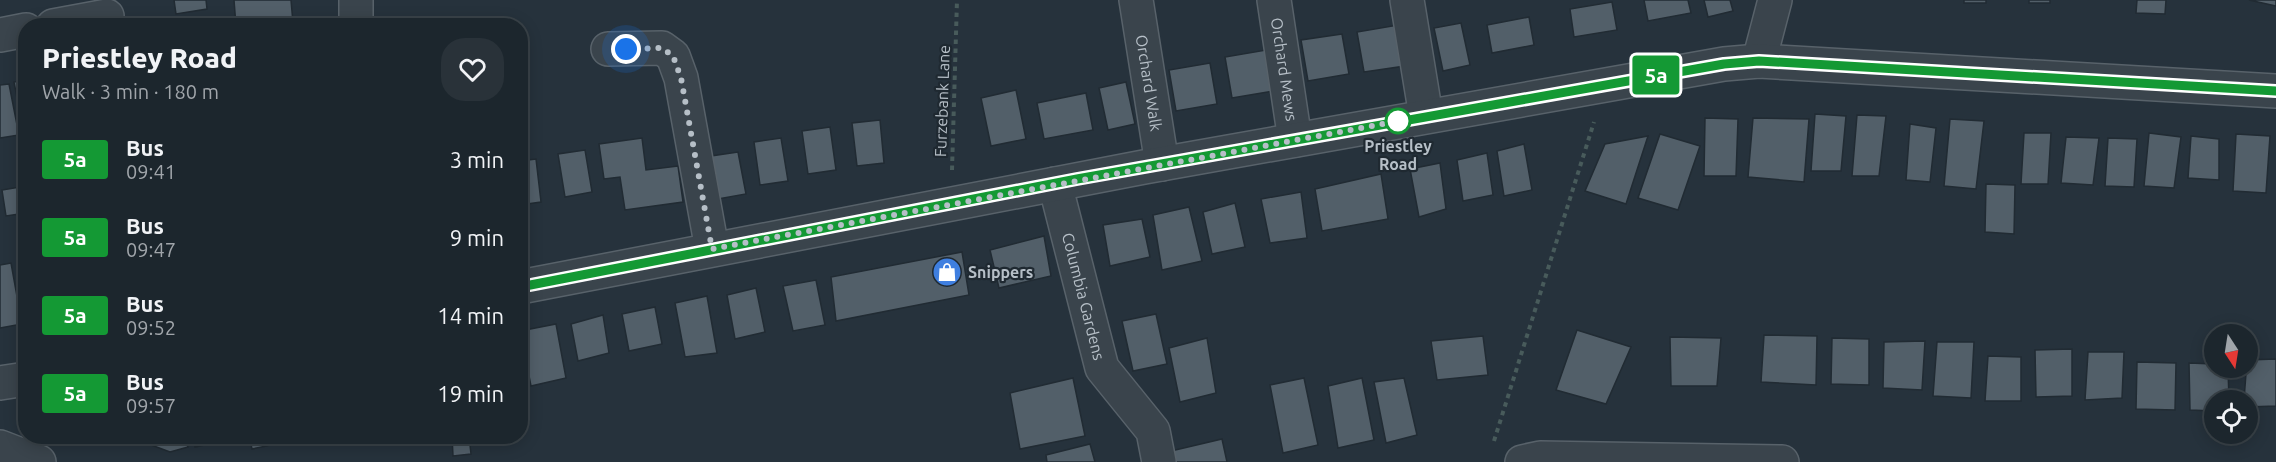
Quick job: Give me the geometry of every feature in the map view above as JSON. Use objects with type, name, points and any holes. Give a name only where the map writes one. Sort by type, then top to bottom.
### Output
[{"type":"street","points":[[50,0],[51,18]]},
{"type":"street","points":[[356,0],[356,18]]},
{"type":"street","name":"Orchard Walk","points":[[1136,0],[1162,165]]},
{"type":"street","name":"Orchard Mews","points":[[1274,0],[1295,140]]},
{"type":"street","points":[[1407,0],[1426,116]]},
{"type":"street","points":[[1759,61],[1775,0]]},
{"type":"street","points":[[96,18],[107,16]]},
{"type":"street","points":[[0,35],[18,32]]},
{"type":"street","points":[[608,49],[662,48],[673,56],[681,78],[712,249]]},
{"type":"street","points":[[528,285],[951,203],[1724,64],[1759,61],[2276,91]]},
{"type":"street","name":"Columbia Gardens","points":[[1055,184],[1102,368],[1153,431],[1159,462]]},
{"type":"street","points":[[0,384],[18,381]]},
{"type":"street","points":[[0,447],[39,462]]},
{"type":"street","points":[[1522,462],[1540,458],[1782,462]]},
{"type":"path","name":"Furzebank Lane","points":[[951,203],[957,0]]},
{"type":"path","points":[[1491,451],[1606,84]]},
{"type":"building","points":[[174,0],[206,0],[207,9],[176,14]]},
{"type":"building","points":[[234,0],[291,0],[293,18],[235,18]]},
{"type":"building","points":[[1644,0],[1688,0],[1691,13],[1648,21]]},
{"type":"building","points":[[1704,0],[1730,0],[1733,11],[1708,17]]},
{"type":"building","points":[[1964,0],[1986,0],[1986,3],[1964,3]]},
{"type":"building","points":[[2029,0],[2050,0],[2050,3],[2029,3]]},
{"type":"building","points":[[2137,0],[2166,0],[2165,14],[2136,13]]},
{"type":"building","points":[[2249,0],[2276,0],[2276,6]]},
{"type":"building","points":[[1612,2],[1617,30],[1574,37],[1570,9]]},
{"type":"building","points":[[1529,17],[1534,45],[1492,53],[1487,25]]},
{"type":"building","points":[[1461,23],[1470,65],[1443,71],[1434,28]]},
{"type":"building","points":[[1398,25],[1405,66],[1364,72],[1357,32]]},
{"type":"building","points":[[1342,34],[1349,74],[1308,81],[1301,40]]},
{"type":"building","points":[[1266,50],[1273,91],[1232,98],[1225,57]]},
{"type":"building","points":[[1210,63],[1217,104],[1176,111],[1169,70]]},
{"type":"building","points":[[18,81],[18,103],[14,82]]},
{"type":"building","points":[[1126,82],[1135,124],[1108,130],[1099,88]]},
{"type":"building","points":[[9,84],[18,135],[0,138],[0,85]]},
{"type":"building","points":[[1016,90],[1026,139],[991,146],[981,98]]},
{"type":"building","points":[[1086,93],[1093,130],[1044,139],[1037,103]]},
{"type":"building","points":[[1815,114],[1846,116],[1841,171],[1811,171]]},
{"type":"building","points":[[1857,115],[1886,116],[1879,176],[1852,176]]},
{"type":"building","points":[[1705,118],[1738,119],[1736,176],[1704,176]]},
{"type":"building","points":[[1753,118],[1809,119],[1804,182],[1748,177]]},
{"type":"building","points":[[1950,119],[1984,121],[1976,189],[1944,186]]},
{"type":"building","points":[[880,120],[884,163],[857,166],[852,123]]},
{"type":"building","points":[[1910,124],[1936,128],[1930,182],[1906,180]]},
{"type":"building","points":[[830,127],[836,170],[808,174],[802,131]]},
{"type":"building","points":[[2024,133],[2051,133],[2048,184],[2021,184]]},
{"type":"building","points":[[2149,133],[2181,137],[2174,188],[2144,186]]},
{"type":"building","points":[[1660,134],[1700,146],[1678,210],[1638,198]]},
{"type":"building","points":[[2236,134],[2270,136],[2266,193],[2233,191]]},
{"type":"building","points":[[1648,136],[1626,204],[1585,191],[1605,144]]},
{"type":"building","points":[[2191,136],[2219,139],[2219,180],[2188,178]]},
{"type":"building","points":[[2066,137],[2099,138],[2093,185],[2061,183]]},
{"type":"building","points":[[642,138],[646,170],[678,166],[683,202],[625,210],[620,177],[604,179],[599,144]]},
{"type":"building","points":[[781,138],[788,181],[760,185],[754,142]]},
{"type":"building","points":[[2108,138],[2137,139],[2134,187],[2105,186]]},
{"type":"building","points":[[1524,144],[1532,190],[1504,196],[1497,151]]},
{"type":"building","points":[[585,150],[592,192],[565,197],[558,154]]},
{"type":"building","points":[[738,152],[746,194],[718,199],[711,156]]},
{"type":"building","points":[[1487,153],[1493,195],[1463,201],[1457,160]]},
{"type":"building","points":[[536,159],[541,202],[528,204],[528,160]]},
{"type":"building","points":[[1440,163],[1446,209],[1419,217],[1410,169]]},
{"type":"building","points":[[1381,174],[1388,219],[1322,231],[1315,189]]},
{"type":"building","points":[[1986,184],[2015,185],[2014,234],[1985,232]]},
{"type":"building","points":[[18,187],[18,214],[6,216],[2,190]]},
{"type":"building","points":[[1301,192],[1307,238],[1270,243],[1261,199]]},
{"type":"building","points":[[1235,203],[1245,247],[1212,254],[1203,212]]},
{"type":"building","points":[[1189,207],[1202,261],[1162,270],[1153,215]]},
{"type":"building","points":[[1142,219],[1150,257],[1110,266],[1103,225]]},
{"type":"building","points":[[1044,236],[1051,276],[999,288],[990,250]]},
{"type":"building","points":[[962,252],[969,295],[836,321],[831,277]]},
{"type":"building","points":[[11,263],[18,302],[18,325],[0,328],[0,265]]},
{"type":"building","points":[[816,280],[825,325],[793,331],[783,286]]},
{"type":"building","points":[[756,288],[765,332],[735,339],[727,295]]},
{"type":"building","points":[[707,296],[717,353],[685,357],[675,303]]},
{"type":"building","points":[[655,307],[662,344],[629,351],[622,314]]},
{"type":"building","points":[[1156,314],[1167,364],[1133,371],[1122,321]]},
{"type":"building","points":[[603,315],[609,353],[578,361],[571,324]]},
{"type":"building","points":[[556,324],[566,378],[531,386],[528,371],[528,329]]},
{"type":"building","points":[[1577,330],[1631,347],[1606,404],[1556,390]]},
{"type":"building","points":[[1764,335],[1817,336],[1816,385],[1761,382]]},
{"type":"building","points":[[1483,336],[1488,375],[1437,380],[1431,341]]},
{"type":"building","points":[[1670,337],[1721,338],[1717,386],[1671,386]]},
{"type":"building","points":[[1207,338],[1216,393],[1180,402],[1169,348]]},
{"type":"building","points":[[1832,338],[1869,339],[1869,385],[1831,384]]},
{"type":"building","points":[[1925,341],[1922,390],[1883,388],[1884,342]]},
{"type":"building","points":[[1937,342],[1974,342],[1971,398],[1933,396]]},
{"type":"building","points":[[2072,349],[2072,396],[2036,397],[2035,350]]},
{"type":"building","points":[[2088,352],[2124,352],[2122,398],[2085,400]]},
{"type":"building","points":[[1988,356],[2021,357],[2021,401],[1985,401]]},
{"type":"building","points":[[2276,359],[2276,406],[2258,407],[2258,390],[2245,390],[2246,378],[2258,378],[2258,360]]},
{"type":"building","points":[[2137,362],[2176,363],[2175,410],[2136,409]]},
{"type":"building","points":[[2189,363],[2204,364],[2204,378],[2228,378],[2229,390],[2204,390],[2204,411],[2190,410]]},
{"type":"building","points":[[1073,378],[1085,436],[1020,449],[1010,393]]},
{"type":"building","points":[[1304,378],[1318,445],[1283,453],[1270,385]]},
{"type":"building","points":[[1362,378],[1374,440],[1338,448],[1328,386]]},
{"type":"building","points":[[1404,378],[1417,435],[1386,443],[1374,382]]},
{"type":"building","points":[[1222,439],[1227,462],[1172,462],[1171,451]]},
{"type":"building","points":[[148,444],[187,444],[188,447],[170,452]]},
{"type":"building","points":[[251,444],[276,444],[252,449]]},
{"type":"building","points":[[452,444],[470,444],[471,454],[453,456]]},
{"type":"building","points":[[1090,444],[1095,462],[1047,462],[1046,455]]},
{"type":"bus line","name":"5a","points":[[528,285],[1077,179],[1724,64],[1759,61],[2276,91]]},
{"type":"place","name":"Priestley Road","points":[[1398,121]]},
{"type":"place","name":"Snippers","points":[[947,272]]},
{"type":"route","points":[[626,49],[662,48],[673,56],[681,78],[712,249],[1077,179],[1404,120],[1398,121]]}]
